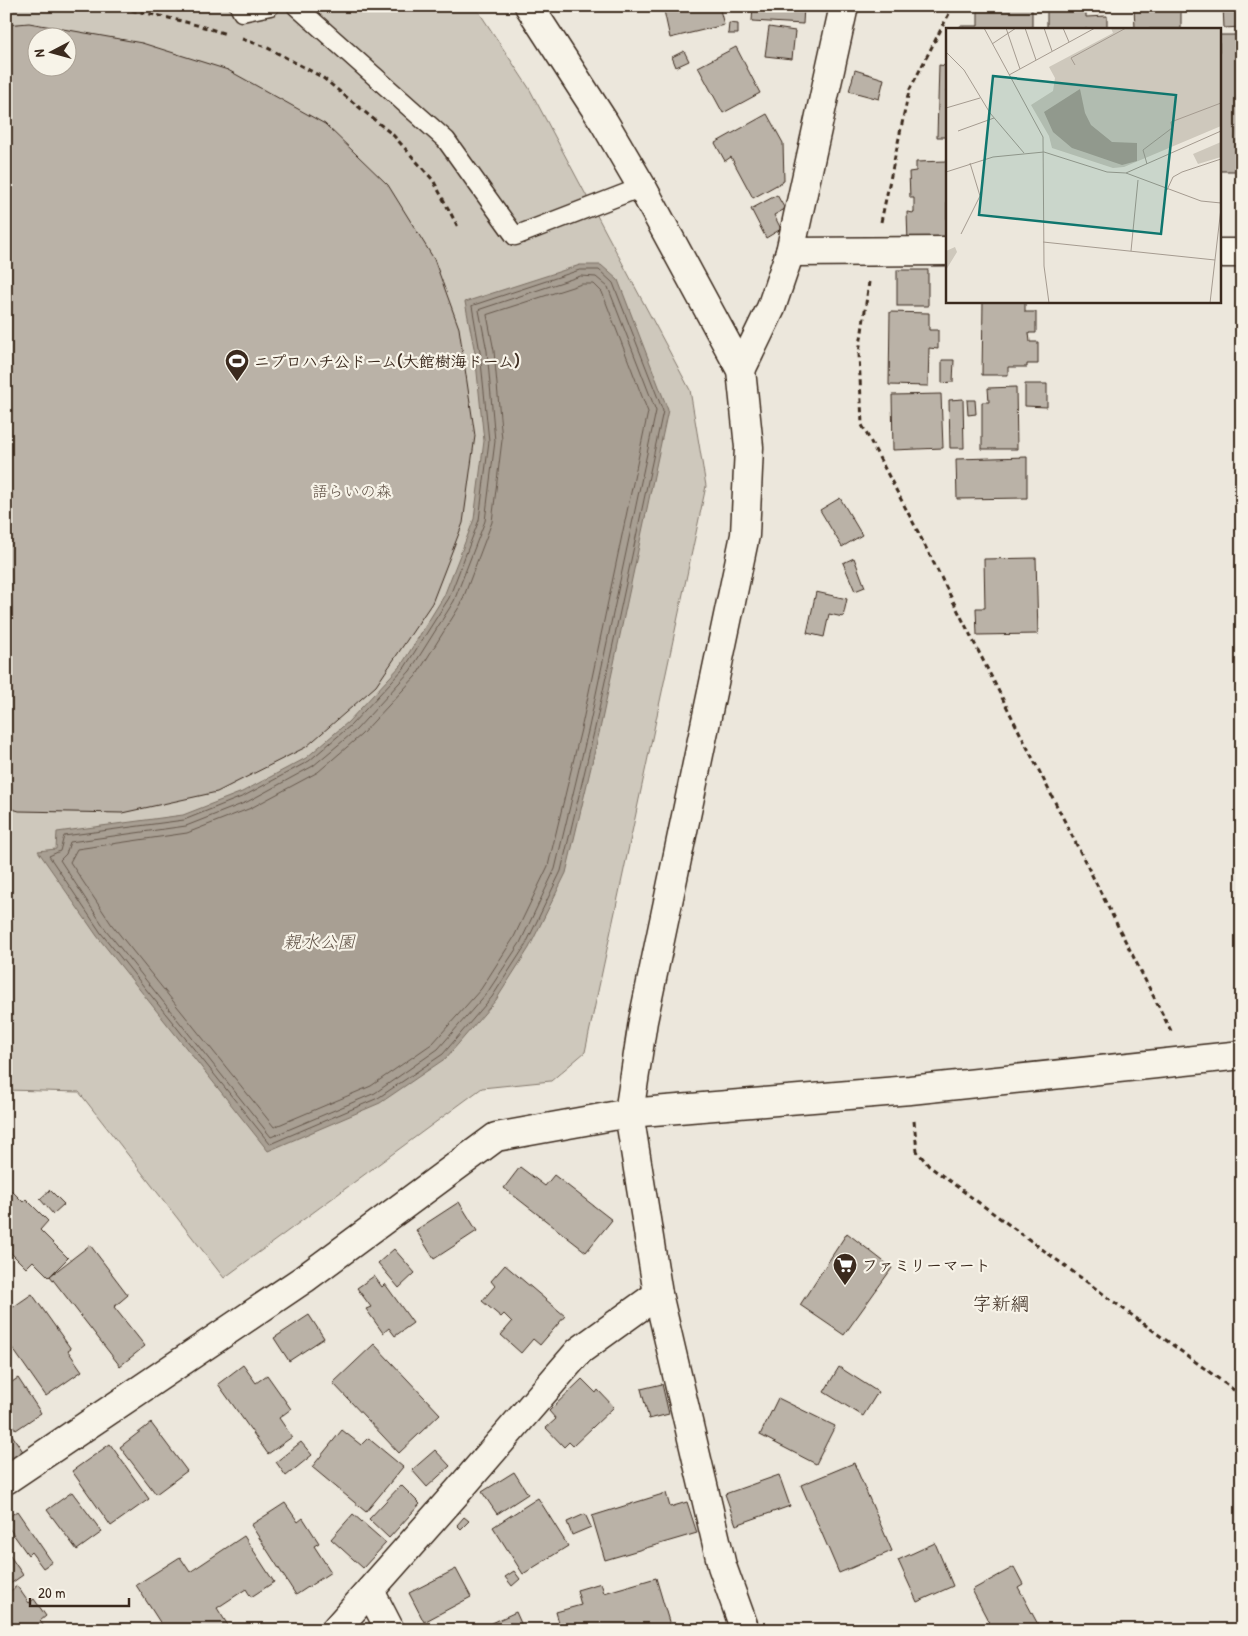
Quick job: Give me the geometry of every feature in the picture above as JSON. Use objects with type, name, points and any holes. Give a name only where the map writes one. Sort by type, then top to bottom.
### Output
[{"type":"street","points":[[529,6],[604,122],[642,187],[741,370],[749,447],[745,535],[643,1021],[630,1113],[658,1294],[722,1566],[745,1630]]},
{"type":"street","points":[[741,370],[771,308],[790,252],[844,6]]},
{"type":"street","points":[[790,252],[946,251]]},
{"type":"street","points":[[1220,253],[1242,253]]},
{"type":"street","points":[[6,1480],[304,1279],[496,1137],[630,1113],[910,1090],[1242,1055]]},
{"type":"street","points":[[336,1630],[579,1351],[658,1294]]},
{"type":"street","points":[[370,1591],[390,1630]]},
{"type":"lane","points":[[239,6],[242,12],[270,6]]},
{"type":"lane","points":[[296,6],[446,140],[515,236],[642,187]]},
{"type":"path","points":[[105,6],[136,10],[204,27],[230,36]]},
{"type":"path","points":[[952,6],[909,91],[874,250],[859,353],[862,425],[1186,1060]]},
{"type":"path","points":[[239,38],[266,47],[322,76],[393,136],[433,180],[459,229]]},
{"type":"path","points":[[6,832],[13,831]]},
{"type":"path","points":[[910,1090],[917,1151],[929,1166],[1242,1396]]},
{"type":"green space","name":"語らいの森","points":[[6,6],[475,6],[529,88],[690,390],[706,486],[585,1052],[551,1081],[482,1088],[224,1278],[79,1092],[6,1090]]},
{"type":"water","name":"親水公園","points":[[580,265],[601,265],[618,280],[668,410],[600,729],[566,873],[529,948],[496,1000],[446,1058],[380,1103],[268,1151],[97,936],[38,851],[56,849],[57,832],[183,815],[242,792],[306,758],[348,722],[402,664],[444,596],[474,519],[484,441],[475,353],[465,302]]},
{"type":"building","points":[[663,6],[719,6],[724,25],[670,38]]},
{"type":"building","points":[[753,6],[804,6],[803,24],[752,21]]},
{"type":"building","points":[[978,6],[1032,6],[1032,28],[960,28],[960,26],[978,26]]},
{"type":"building","points":[[1051,6],[1086,6],[1086,17],[1107,16],[1107,28],[1047,28],[1047,9],[1051,9]]},
{"type":"building","points":[[1134,6],[1181,6],[1181,28],[1135,28]]},
{"type":"building","points":[[1223,6],[1242,6],[1242,27],[1224,28]]},
{"type":"building","name":"ニプロハチ公ドーム(大館樹海ドーム)","points":[[29,23],[57,28],[28,28],[28,78],[78,78],[78,32],[142,43],[228,70],[325,124],[388,185],[434,259],[459,328],[475,436],[463,523],[432,603],[376,686],[306,747],[217,792],[122,813],[19,811],[6,807],[6,25]]},
{"type":"building","points":[[729,23],[738,24],[738,34],[728,34]]},
{"type":"building","points":[[769,27],[795,31],[792,59],[765,56]]},
{"type":"building","points":[[1220,35],[1242,35],[1242,171],[1220,171]]},
{"type":"building","points":[[736,47],[760,93],[723,113],[698,67]]},
{"type":"building","points":[[684,51],[689,61],[676,67],[672,57]]},
{"type":"building","points":[[939,65],[946,66],[946,137],[937,137]]},
{"type":"building","points":[[855,70],[884,79],[879,99],[849,91]]},
{"type":"building","points":[[767,114],[783,143],[784,181],[753,198],[731,157],[725,161],[715,143]]},
{"type":"building","points":[[946,161],[946,243],[908,244],[907,212],[914,213],[914,198],[910,198],[909,172],[916,171],[916,162]]},
{"type":"building","points":[[777,195],[785,209],[774,215],[781,229],[766,238],[751,209]]},
{"type":"building","points":[[897,270],[928,270],[928,306],[897,306]]},
{"type":"building","points":[[983,302],[1025,302],[1025,312],[1036,312],[1036,333],[1029,333],[1030,342],[1038,342],[1038,364],[1027,364],[1027,367],[1008,367],[1008,375],[982,375]]},
{"type":"building","points":[[890,312],[929,313],[929,330],[938,330],[938,349],[929,348],[928,386],[889,385]]},
{"type":"building","points":[[942,360],[954,360],[953,382],[942,383]]},
{"type":"building","points":[[1025,384],[1047,384],[1047,407],[1025,406]]},
{"type":"building","points":[[1016,387],[1017,449],[982,449],[982,402],[989,402],[988,388]]},
{"type":"building","points":[[941,394],[943,448],[893,450],[892,395]]},
{"type":"building","points":[[963,399],[964,448],[950,448],[949,400]]},
{"type":"building","points":[[967,400],[975,400],[976,414],[968,415]]},
{"type":"building","points":[[1027,457],[1027,498],[957,499],[956,459]]},
{"type":"building","points":[[840,498],[862,535],[842,547],[820,510]]},
{"type":"building","points":[[854,558],[865,587],[855,591],[843,563]]},
{"type":"building","points":[[1036,558],[1038,634],[977,635],[976,608],[985,608],[984,559]]},
{"type":"building","points":[[816,592],[847,599],[843,617],[829,614],[824,637],[807,633]]},
{"type":"building","points":[[520,1167],[545,1186],[554,1175],[612,1220],[586,1252],[504,1188]]},
{"type":"building","points":[[6,1185],[23,1202],[26,1199],[48,1221],[40,1230],[68,1258],[49,1277],[33,1261],[26,1268],[6,1248]]},
{"type":"building","points":[[50,1190],[64,1204],[53,1214],[40,1199]]},
{"type":"building","points":[[459,1202],[477,1231],[434,1259],[416,1230]]},
{"type":"building","name":"ファミリーマート","points":[[847,1233],[892,1268],[844,1335],[800,1305]]},
{"type":"building","points":[[90,1245],[128,1295],[114,1307],[145,1346],[120,1366],[50,1276]]},
{"type":"building","points":[[394,1249],[415,1273],[399,1288],[378,1263]]},
{"type":"building","points":[[505,1265],[565,1316],[540,1345],[533,1339],[521,1353],[501,1335],[512,1322],[504,1314],[501,1317],[482,1301],[495,1286],[491,1281]]},
{"type":"building","points":[[374,1276],[382,1287],[385,1284],[413,1323],[395,1336],[389,1328],[383,1333],[366,1309],[371,1307],[357,1288]]},
{"type":"building","points":[[32,1294],[71,1349],[68,1351],[82,1371],[46,1396],[6,1339],[6,1312]]},
{"type":"building","points":[[309,1315],[324,1338],[289,1361],[274,1338]]},
{"type":"building","points":[[374,1344],[440,1414],[399,1453],[333,1383]]},
{"type":"building","points":[[243,1365],[256,1383],[267,1375],[291,1409],[279,1418],[292,1437],[268,1454],[218,1384]]},
{"type":"building","points":[[839,1367],[878,1392],[863,1416],[824,1392]]},
{"type":"building","points":[[18,1378],[41,1413],[16,1430],[6,1416],[6,1386]]},
{"type":"building","points":[[582,1379],[596,1393],[598,1390],[614,1407],[573,1446],[569,1442],[564,1447],[546,1428],[556,1419],[549,1411]]},
{"type":"building","points":[[662,1384],[669,1414],[649,1419],[641,1389]]},
{"type":"building","points":[[778,1398],[835,1426],[816,1464],[760,1435]]},
{"type":"building","points":[[151,1423],[187,1471],[156,1494],[120,1447]]},
{"type":"building","points":[[6,1426],[24,1453],[6,1465]]},
{"type":"building","points":[[342,1430],[361,1445],[368,1438],[403,1467],[366,1512],[312,1467]]},
{"type":"building","points":[[301,1442],[312,1455],[286,1476],[276,1462]]},
{"type":"building","points":[[110,1444],[149,1499],[111,1526],[72,1471]]},
{"type":"building","points":[[435,1450],[450,1466],[427,1487],[412,1470]]},
{"type":"building","points":[[854,1463],[892,1551],[839,1573],[801,1485]]},
{"type":"building","points":[[514,1472],[528,1494],[497,1514],[482,1492]]},
{"type":"building","points":[[779,1475],[790,1506],[736,1525],[725,1494]]},
{"type":"building","points":[[401,1485],[420,1504],[389,1538],[369,1519]]},
{"type":"building","points":[[72,1492],[102,1532],[77,1550],[47,1510]]},
{"type":"building","points":[[666,1493],[670,1507],[687,1502],[697,1533],[605,1560],[592,1516]]},
{"type":"building","points":[[538,1498],[568,1546],[523,1574],[493,1527]]},
{"type":"building","points":[[285,1503],[298,1522],[303,1518],[319,1543],[314,1546],[331,1572],[296,1595],[251,1525]]},
{"type":"building","points":[[17,1511],[52,1562],[43,1568],[31,1552],[28,1555],[6,1524],[6,1519]]},
{"type":"building","points":[[353,1514],[386,1543],[363,1568],[331,1539]]},
{"type":"building","points":[[585,1514],[591,1527],[572,1535],[567,1522]]},
{"type":"building","points":[[464,1517],[469,1521],[461,1529],[457,1525]]},
{"type":"building","points":[[244,1536],[274,1582],[251,1597],[246,1589],[217,1608],[231,1630],[165,1630],[136,1585],[180,1557],[190,1572]]},
{"type":"building","points":[[935,1543],[953,1586],[917,1602],[898,1560]]},
{"type":"building","points":[[6,1550],[23,1575],[6,1587]]},
{"type":"building","points":[[1014,1567],[1023,1584],[1018,1587],[1041,1630],[993,1630],[972,1590]]},
{"type":"building","points":[[456,1569],[471,1597],[424,1622],[409,1593]]},
{"type":"building","points":[[514,1571],[520,1579],[512,1586],[505,1577]]},
{"type":"building","points":[[656,1578],[670,1625],[654,1630],[561,1630],[556,1612],[581,1605],[577,1590],[601,1583],[604,1593]]},
{"type":"building","points":[[17,1586],[29,1603],[34,1599],[46,1616],[40,1621],[47,1630],[6,1630],[6,1594]]},
{"type":"building","points":[[516,1612],[524,1630],[477,1630]]},
{"type":"place","name":"ニプロハチ公ドーム(大館樹海ドーム)","points":[[237,382]]},
{"type":"place","name":"ファミリーマート","points":[[845,1286]]},
{"type":"district","name":"字新綱","points":[[1001,1303]]}]
